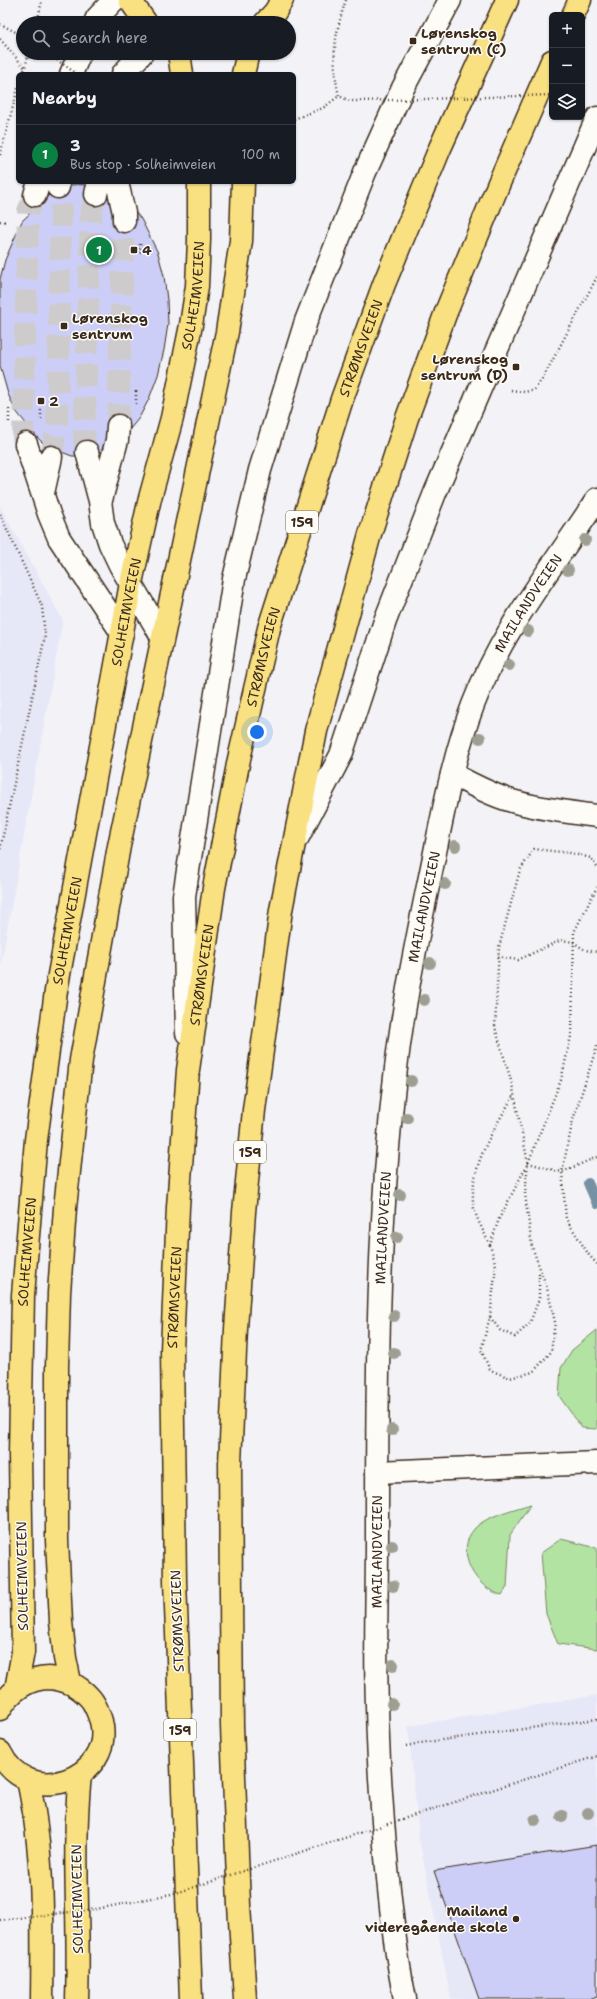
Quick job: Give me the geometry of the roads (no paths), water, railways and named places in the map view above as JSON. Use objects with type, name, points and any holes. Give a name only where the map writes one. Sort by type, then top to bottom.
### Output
[{"type":"main road","points":[[130,0],[141,16]]},
{"type":"main road","points":[[271,16],[282,0]]},
{"type":"main road","name":"STRØMSVEIEN","points":[[191,1999],[180,1746],[172,1452],[172,1350],[177,1223],[188,1070],[214,888],[239,759],[269,628],[342,400],[384,284],[440,148],[507,0]]},
{"type":"main road","points":[[574,12],[580,0]]},
{"type":"main road","points":[[180,60],[182,72]]},
{"type":"main road","points":[[243,72],[246,60]]},
{"type":"main road","name":"159","points":[[245,1999],[239,1905],[232,1726],[230,1463],[236,1329],[254,1110],[281,910],[316,731],[340,637],[370,534],[405,425],[449,305],[549,68]]},
{"type":"main road","name":"SOLHEIMVEIEN","points":[[16,1689],[23,1652],[21,1381],[23,1295],[29,1207],[36,1140],[56,991],[131,583],[150,498],[172,418],[191,325],[196,286],[199,240],[199,184]]},
{"type":"main road","points":[[70,1682],[64,1658],[61,1622],[55,1449],[59,1301],[65,1208],[81,1060],[119,846],[229,325],[241,241],[243,184]]},
{"type":"main road","points":[[0,1709],[4,1701],[16,1689],[28,1682],[42,1678],[56,1678],[70,1682],[82,1690],[92,1700],[98,1712],[102,1726],[101,1740],[97,1753],[90,1765],[80,1774],[60,1783],[38,1784],[28,1780],[10,1768],[0,1752]]},
{"type":"main road","name":"SOLHEIMVEIEN","points":[[78,1999],[75,1825],[80,1774]]},
{"type":"main road","points":[[28,1780],[36,1823],[40,1873],[42,1999]]},
{"type":"street","points":[[101,16],[114,0]]},
{"type":"street","points":[[188,1070],[184,896],[234,579],[260,470],[306,321],[365,172],[403,88],[450,0]]},
{"type":"street","points":[[72,72],[77,60]]},
{"type":"street","points":[[125,72],[136,60]]},
{"type":"street","points":[[295,843],[341,755],[386,621],[436,493],[597,118]]},
{"type":"street","points":[[117,184],[124,213],[124,221]]},
{"type":"street","points":[[100,501],[117,440],[118,426]]},
{"type":"street","points":[[26,444],[43,493],[48,514],[60,538],[122,633]]},
{"type":"street","points":[[87,452],[100,501],[103,523],[110,544],[162,637]]},
{"type":"street","points":[[43,493],[51,457]]},
{"type":"street","name":"MAILANDVEIEN","points":[[405,1999],[400,1974],[389,1890],[378,1752],[376,1702],[380,1252],[395,1074],[408,990],[452,774],[461,740],[474,703],[491,663],[545,573],[595,508]]},
{"type":"street","points":[[452,774],[479,788],[510,800],[536,807],[597,816]]},
{"type":"street","points":[[377,1472],[597,1463]]},
{"type":"waterway","points":[[588,1183],[597,1204]]},
{"type":"tunnel","points":[[51,457],[57,427],[61,211],[58,187]]},
{"type":"tunnel","points":[[87,452],[84,440],[91,212],[96,194]]},
{"type":"tunnel","points":[[26,444],[23,437],[28,211],[35,195]]},
{"type":"tunnel","points":[[118,426],[124,221]]},
{"type":"place","name":"Lørenskog sentrum (C)","points":[[413,41]]},
{"type":"place","name":"3","points":[[99,250]]},
{"type":"place","name":"4","points":[[134,250]]},
{"type":"place","name":"Lørenskog sentrum","points":[[64,326]]},
{"type":"place","name":"Lørenskog sentrum (D)","points":[[516,367]]},
{"type":"place","name":"2","points":[[41,401]]},
{"type":"place","name":"Mailand videregående skole","points":[[516,1919]]}]
